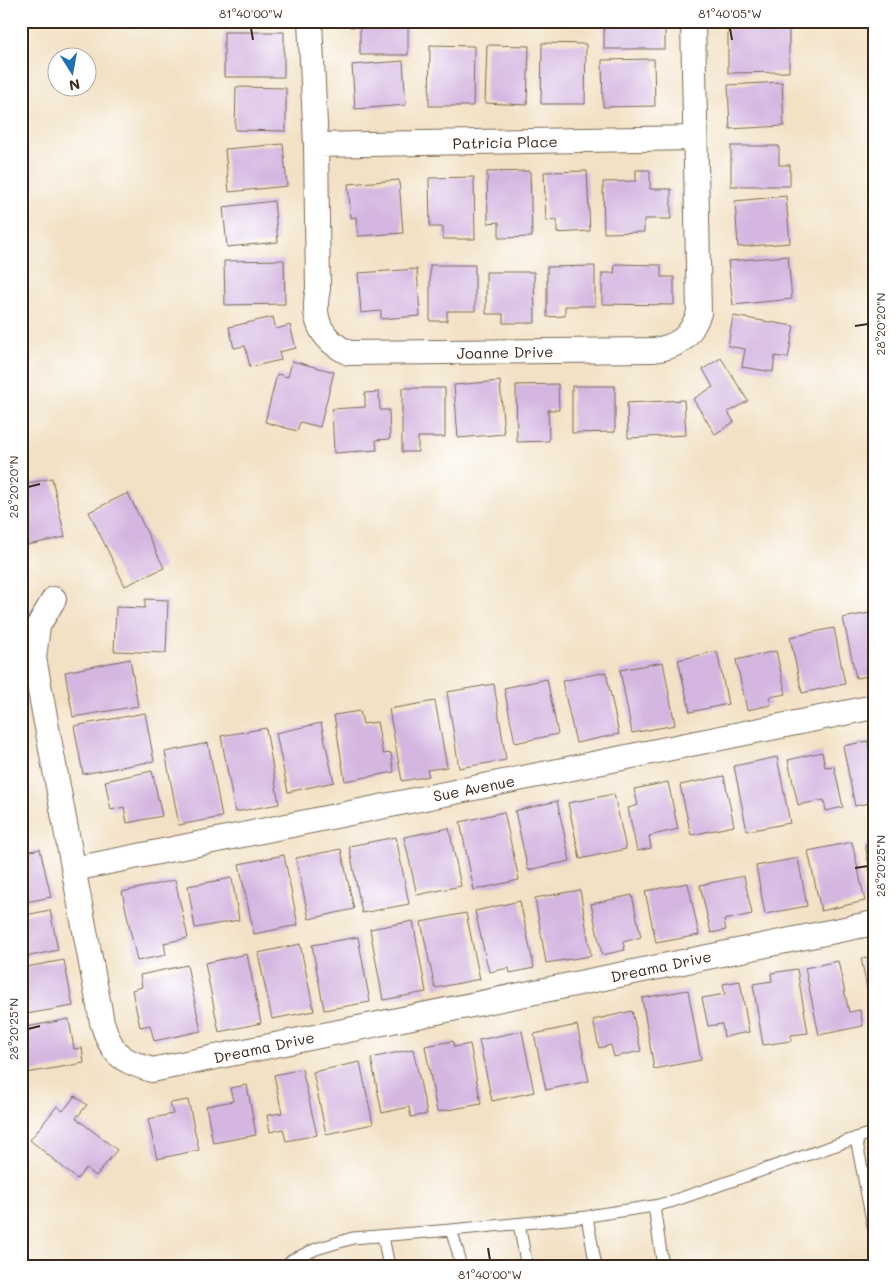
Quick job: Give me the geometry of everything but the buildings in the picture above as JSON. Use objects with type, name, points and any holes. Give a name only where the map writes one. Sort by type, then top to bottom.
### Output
[{"type":"street","name":"Joanne Drive","points":[[310,21],[316,145],[318,289],[315,310],[319,325],[324,334],[339,349],[348,354],[654,350],[670,348],[683,340],[693,328],[699,313],[692,21]]},
{"type":"street","name":"Patricia Place","points":[[316,145],[694,138]]},
{"type":"street","name":"Dreama Drive","points":[[54,599],[38,626],[34,658],[102,1022],[108,1043],[117,1054],[129,1063],[152,1070],[874,923]]},
{"type":"street","name":"Sue Avenue","points":[[74,869],[874,707]]},
{"type":"lane","points":[[285,1267],[292,1260],[336,1242],[353,1238],[587,1217],[654,1206],[874,1132]]},
{"type":"lane","points":[[856,1138],[874,1231]]},
{"type":"lane","points":[[654,1206],[663,1267]]},
{"type":"lane","points":[[587,1217],[596,1267]]},
{"type":"lane","points":[[519,1224],[527,1267]]},
{"type":"lane","points":[[451,1230],[458,1252],[460,1267]]},
{"type":"lane","points":[[383,1236],[389,1267]]}]
